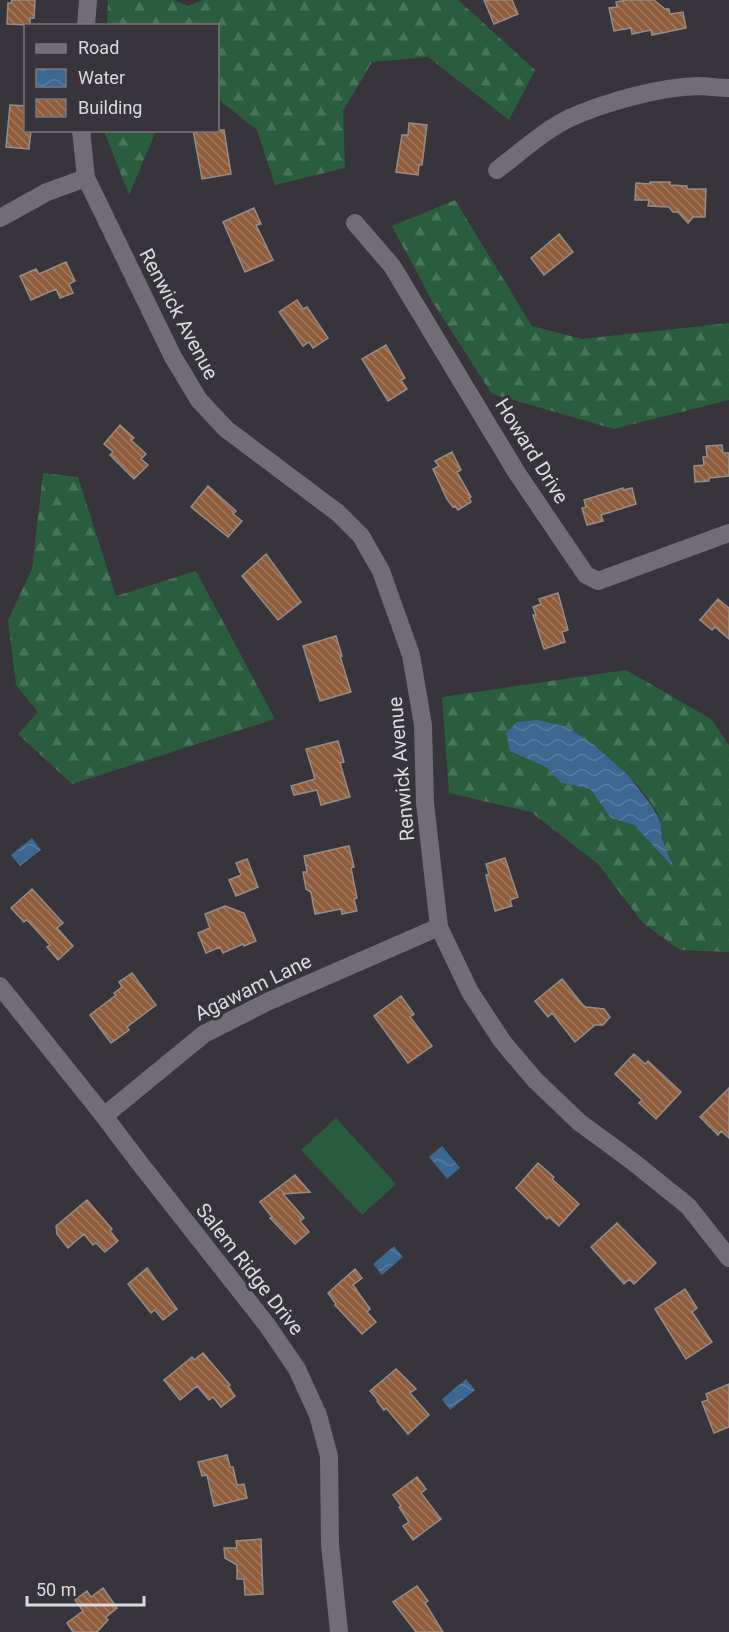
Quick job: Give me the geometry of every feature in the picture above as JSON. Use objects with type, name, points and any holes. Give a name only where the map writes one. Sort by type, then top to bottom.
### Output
[{"type":"street","points":[[86,24],[88,0]]},
{"type":"street","points":[[497,170],[571,118],[612,103],[652,93],[696,86],[729,88]]},
{"type":"street","name":"Renwick Avenue","points":[[81,132],[86,178],[173,357],[199,400],[226,429],[338,513],[361,536],[381,571],[411,655],[423,725],[425,803],[440,927],[470,992],[502,1041],[535,1080],[579,1122],[688,1206],[729,1258]]},
{"type":"street","points":[[0,218],[47,192],[86,178]]},
{"type":"street","name":"Howard Drive","points":[[355,223],[392,266],[518,473],[586,575],[598,581],[729,533]]},
{"type":"street","name":"Agawam Lane","points":[[104,1116],[204,1034],[267,1002],[440,927]]},
{"type":"street","name":"Salem Ridge Drive","points":[[0,986],[267,1325],[297,1369],[318,1415],[329,1456],[330,1544],[339,1632]]},
{"type":"green space","points":[[108,0],[174,0],[188,6],[202,0],[458,0],[535,70],[509,120],[428,57],[372,62],[343,111],[345,168],[275,185],[257,130],[219,100],[219,24],[107,24]]},
{"type":"green space","points":[[104,132],[156,132],[129,195]]},
{"type":"green space","points":[[455,200],[532,326],[582,339],[729,323],[729,400],[614,429],[492,394],[432,301],[392,226]]},
{"type":"green space","points":[[43,473],[78,477],[116,596],[196,571],[275,719],[72,784],[18,734],[38,712],[16,685],[8,620],[32,569]]},
{"type":"green space","points":[[626,670],[711,719],[729,745],[729,952],[680,950],[643,923],[598,864],[531,812],[449,793],[442,697]],"holes":[[[567,727],[621,769],[655,808],[661,822],[664,847],[673,866],[634,825],[611,818],[590,789],[561,783],[546,767]]]},
{"type":"green space","points":[[336,1118],[396,1184],[362,1215],[301,1150]]},
{"type":"water","points":[[538,720],[567,727],[594,745],[627,774],[652,806],[661,823],[662,840],[674,868],[634,825],[611,818],[590,789],[561,783],[546,767],[510,751],[506,733],[517,722]]},
{"type":"water","points":[[32,838],[41,850],[20,866],[11,855]]},
{"type":"water","points":[[442,1146],[460,1168],[447,1179],[429,1157]]},
{"type":"water","points":[[394,1246],[403,1257],[382,1275],[373,1264]]},
{"type":"water","points":[[466,1379],[475,1390],[450,1410],[442,1399]]},
{"type":"building","points":[[12,0],[35,0],[34,18],[30,18],[30,24],[7,24],[8,3]]},
{"type":"building","points":[[484,0],[512,0],[518,14],[494,24]]},
{"type":"building","points":[[654,0],[665,9],[669,9],[670,14],[683,12],[686,28],[652,35],[651,30],[632,34],[631,28],[614,31],[609,8],[617,7],[616,2]]},
{"type":"building","points":[[10,105],[24,106],[24,132],[31,132],[29,149],[6,147]]},
{"type":"building","points":[[409,123],[427,125],[422,165],[419,165],[418,175],[396,172],[402,135],[408,135]]},
{"type":"building","points":[[224,130],[231,174],[202,179],[193,132]]},
{"type":"building","points":[[650,182],[670,182],[670,185],[687,186],[687,189],[706,189],[705,217],[693,217],[688,223],[678,212],[673,212],[669,207],[648,206],[649,200],[635,200],[636,183],[650,184]]},
{"type":"building","points":[[254,208],[261,224],[256,225],[273,260],[245,272],[223,222]]},
{"type":"building","points":[[559,234],[573,252],[544,275],[531,258]]},
{"type":"building","points":[[66,262],[75,281],[69,284],[73,293],[60,298],[56,289],[31,300],[20,276],[36,269],[39,274]]},
{"type":"building","points":[[297,300],[303,309],[307,307],[328,338],[313,348],[309,342],[303,346],[279,312]]},
{"type":"building","points":[[386,345],[405,378],[401,380],[407,389],[388,401],[362,359]]},
{"type":"building","points":[[120,425],[134,438],[131,440],[146,454],[141,459],[148,465],[134,479],[110,455],[113,452],[104,444]]},
{"type":"building","points":[[722,445],[723,453],[729,453],[729,476],[695,482],[694,466],[704,465],[703,457],[707,457],[706,446]]},
{"type":"building","points":[[452,452],[461,470],[457,472],[471,497],[469,498],[471,502],[458,510],[447,499],[433,469],[439,466],[435,461]]},
{"type":"building","points":[[208,486],[236,511],[233,514],[242,521],[228,537],[191,507]]},
{"type":"building","points":[[623,488],[623,490],[632,488],[636,504],[601,515],[603,521],[587,525],[582,508],[586,507],[584,500]]},
{"type":"building","points":[[266,554],[301,602],[278,620],[242,576]]},
{"type":"building","points":[[558,593],[568,630],[562,632],[565,642],[544,649],[533,615],[536,615],[533,607],[541,604],[539,599]]},
{"type":"building","points":[[718,599],[729,608],[729,639],[715,627],[712,630],[700,620]]},
{"type":"building","points":[[336,636],[351,692],[320,701],[303,646]]},
{"type":"building","points":[[338,741],[344,762],[340,763],[350,797],[321,805],[317,790],[294,795],[291,786],[315,779],[306,749]]},
{"type":"building","points":[[349,846],[354,867],[351,868],[357,911],[342,914],[341,909],[315,914],[311,892],[306,889],[303,872],[307,872],[304,856]]},
{"type":"building","points":[[505,858],[518,897],[510,900],[512,906],[495,911],[486,875],[489,874],[486,864]]},
{"type":"building","points":[[247,859],[258,887],[236,896],[229,880],[241,875],[236,863]]},
{"type":"building","points":[[32,889],[63,923],[57,928],[73,946],[58,960],[47,947],[50,945],[29,922],[26,920],[24,922],[11,908]]},
{"type":"building","points":[[225,906],[244,913],[256,941],[223,953],[220,947],[206,953],[198,933],[210,928],[205,914]]},
{"type":"building","points":[[132,973],[156,1005],[127,1027],[129,1030],[111,1043],[90,1015],[116,995],[114,993],[122,987],[119,982]]},
{"type":"building","points":[[562,979],[582,1004],[586,1007],[604,1009],[610,1017],[603,1025],[595,1025],[575,1042],[552,1013],[548,1017],[535,1001]]},
{"type":"building","points":[[401,996],[414,1014],[410,1017],[432,1046],[408,1063],[374,1016]]},
{"type":"building","points":[[634,1054],[645,1064],[648,1061],[681,1092],[656,1119],[639,1103],[642,1100],[615,1074]]},
{"type":"building","points":[[729,1088],[729,1138],[721,1131],[718,1135],[700,1117]]},
{"type":"building","points":[[538,1163],[579,1204],[559,1226],[549,1217],[547,1219],[516,1188]]},
{"type":"building","points":[[295,1175],[310,1192],[283,1194],[304,1218],[300,1221],[309,1232],[295,1244],[270,1218],[272,1217],[260,1202]]},
{"type":"building","points":[[87,1200],[112,1229],[110,1231],[118,1241],[105,1252],[96,1243],[93,1245],[84,1234],[68,1248],[57,1234],[56,1226]]},
{"type":"building","points":[[617,1223],[656,1263],[634,1284],[629,1279],[624,1284],[591,1247]]},
{"type":"building","points":[[147,1268],[177,1309],[163,1320],[155,1310],[151,1313],[128,1284]]},
{"type":"building","points":[[355,1269],[362,1278],[353,1285],[370,1309],[367,1312],[376,1322],[362,1334],[335,1305],[328,1293]]},
{"type":"building","points":[[685,1289],[697,1308],[692,1312],[712,1342],[686,1359],[655,1309]]},
{"type":"building","points":[[203,1353],[230,1385],[228,1386],[235,1396],[221,1407],[213,1397],[209,1400],[197,1386],[180,1400],[164,1380],[192,1357],[194,1360]]},
{"type":"building","points":[[396,1369],[416,1389],[410,1393],[429,1415],[408,1434],[386,1408],[384,1410],[370,1391]]},
{"type":"building","points":[[729,1384],[729,1427],[714,1433],[702,1402],[708,1400],[706,1394]]},
{"type":"building","points":[[227,1455],[230,1467],[233,1467],[237,1485],[244,1484],[247,1498],[214,1506],[207,1475],[202,1476],[198,1462]]},
{"type":"building","points":[[417,1477],[426,1489],[421,1493],[441,1519],[413,1540],[403,1526],[409,1522],[393,1495]]},
{"type":"building","points":[[261,1539],[263,1594],[245,1595],[244,1579],[237,1579],[237,1565],[225,1558],[224,1548],[237,1548],[236,1541]]},
{"type":"building","points":[[417,1586],[428,1601],[425,1603],[443,1632],[416,1632],[393,1602]]},
{"type":"building","points":[[103,1588],[117,1608],[106,1617],[108,1620],[97,1632],[73,1632],[67,1623],[83,1611],[75,1600],[87,1591],[91,1597]]}]
